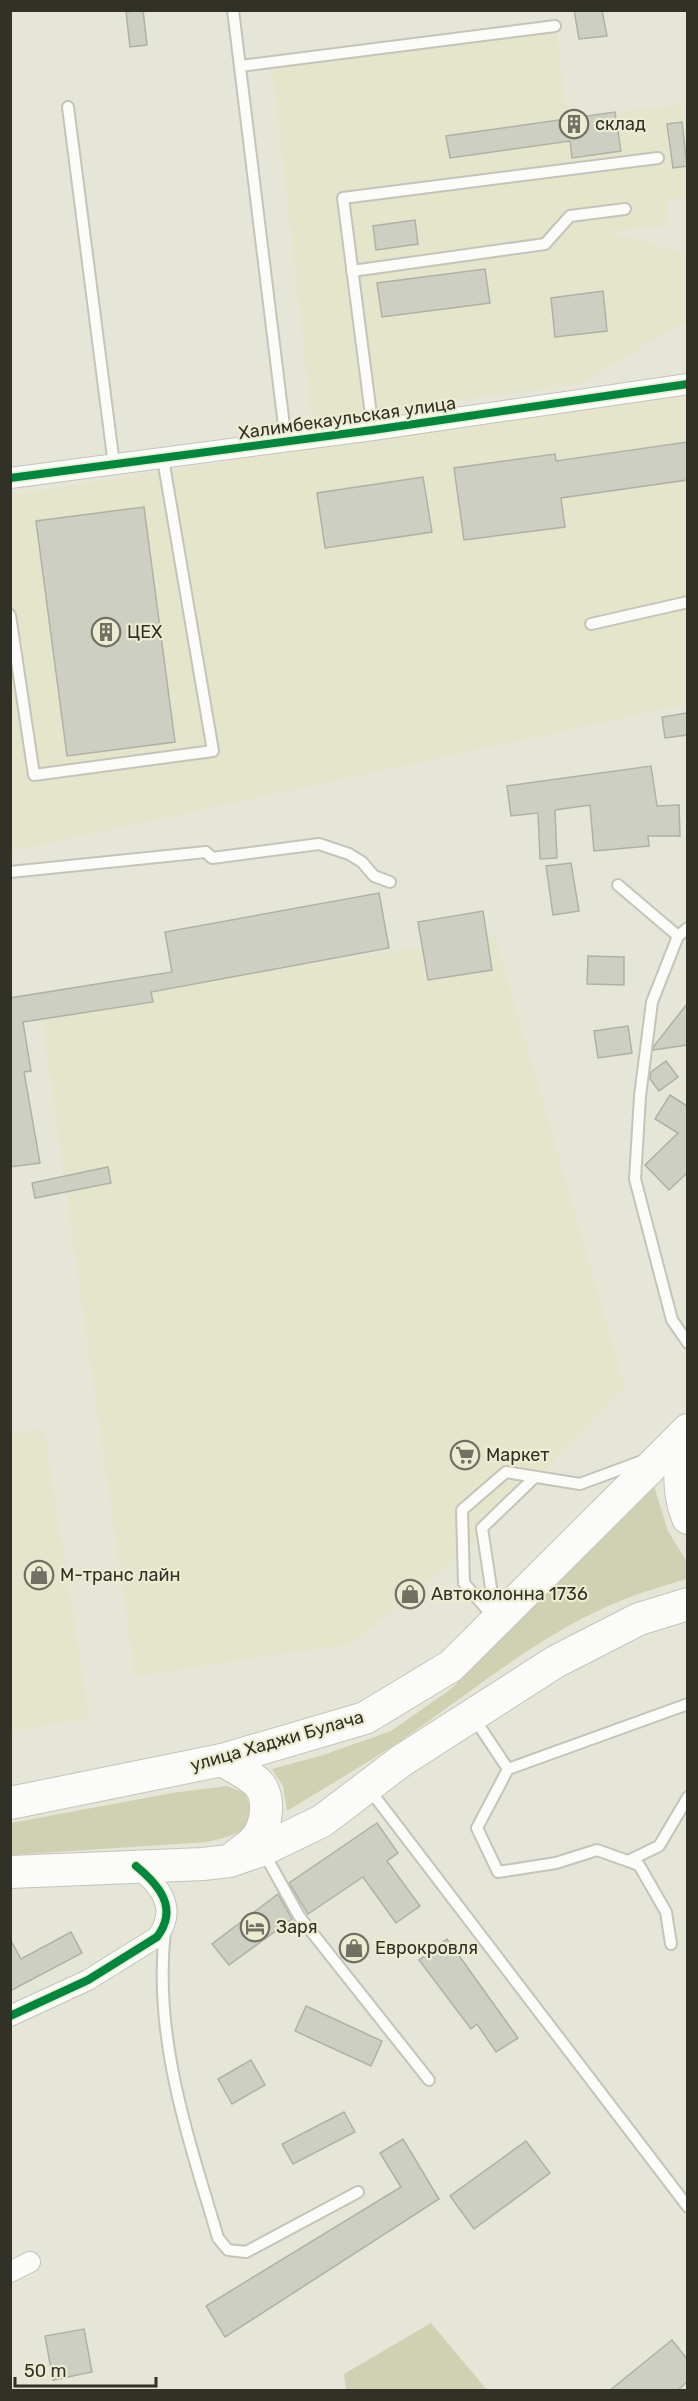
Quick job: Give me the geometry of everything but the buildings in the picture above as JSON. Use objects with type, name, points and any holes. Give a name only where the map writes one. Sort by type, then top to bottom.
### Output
[{"type":"main road","name":"улица Хаджи Булача","points":[[10,1803],[222,1760],[365,1718],[451,1666],[687,1431]]},
{"type":"main road","points":[[687,1431],[682,1453],[680,1493],[687,1518]]},
{"type":"main road","points":[[12,1873],[229,1861],[262,1850],[322,1821],[401,1761],[555,1662],[639,1619],[687,1604]]},
{"type":"main road","points":[[222,1760],[260,1785],[266,1798],[264,1826],[256,1839],[229,1861]]},
{"type":"street","name":"Халимбекаульская улица","points":[[10,478],[374,430],[687,384]]},
{"type":"street","points":[[10,2016],[88,1980],[157,1937],[165,1927],[167,1917],[162,1894],[156,1883],[136,1866]]},
{"type":"street","points":[[10,2272],[30,2262]]},
{"type":"lane","points":[[233,10],[286,442]]},
{"type":"lane","points":[[240,66],[555,26]]},
{"type":"lane","points":[[68,107],[114,465]]},
{"type":"lane","points":[[374,430],[343,198],[658,158]]},
{"type":"lane","points":[[352,271],[545,244],[570,216],[625,209]]},
{"type":"lane","points":[[10,615],[34,776],[213,751],[163,459]]},
{"type":"lane","points":[[591,624],[687,602]]},
{"type":"lane","points":[[10,872],[206,852],[213,858],[319,844],[349,854],[362,862],[374,876],[390,882]]},
{"type":"lane","points":[[618,885],[678,936]]},
{"type":"lane","points":[[687,927],[678,936],[652,1002],[640,1096],[635,1179],[672,1320],[687,1343]]},
{"type":"lane","points":[[496,1620],[464,1583],[462,1510],[506,1472],[580,1484],[664,1453]]},
{"type":"lane","points":[[496,1620],[482,1528],[535,1477]]},
{"type":"lane","points":[[670,1944],[666,1912],[639,1865],[597,1850],[556,1863],[498,1872],[477,1828],[508,1769],[687,1704]]},
{"type":"lane","points":[[472,1715],[508,1769]]},
{"type":"lane","points":[[367,1786],[687,2207]]},
{"type":"lane","points":[[628,1861],[659,1846],[687,1797]]},
{"type":"lane","points":[[262,1850],[299,1916],[429,2080]]},
{"type":"lane","points":[[165,1927],[162,1989],[174,2086],[218,2238],[228,2250],[246,2252],[358,2192]]},
{"type":"shaded area","points":[[555,20],[567,118],[687,104],[687,198],[667,200],[669,225],[608,232],[687,254],[687,322],[579,384],[312,420],[271,58]]},
{"type":"shaded area","points":[[687,391],[687,704],[11,851],[11,495]]},
{"type":"shaded area","points":[[495,936],[625,1386],[487,1532],[353,1643],[135,1676],[40,1007]]},
{"type":"shaded area","name":"М-транс лайн","points":[[44,1429],[89,1718],[11,1731],[11,1433]]},
{"type":"shaded area","points":[[654,1486],[668,1531],[687,1562],[687,1579],[616,1603],[551,1636],[396,1744],[287,1811],[283,1786],[272,1769],[323,1755],[391,1731],[451,1689]]},
{"type":"shaded area","points":[[227,1786],[245,1793],[250,1815],[243,1829],[228,1837],[207,1842],[11,1855],[11,1823],[172,1793]]},
{"type":"shaded area","points":[[431,2323],[487,2390],[346,2390],[344,2374]]},
{"type":"cycle path","points":[[10,478],[373,430],[688,384]]},
{"type":"cycle path","points":[[10,2016],[88,1980],[157,1937],[163,1926],[166,1907],[159,1889],[136,1866]]},
{"type":"place","name":"склад","points":[[574,124]]},
{"type":"place","name":"ЦЕХ","points":[[106,632]]},
{"type":"place","name":"Маркет","points":[[465,1455]]},
{"type":"place","name":"М-транс лайн","points":[[39,1575]]},
{"type":"place","name":"Автоколонна 1736","points":[[410,1594]]},
{"type":"place","name":"Заря","points":[[255,1927]]},
{"type":"place","name":"Еврокровля","points":[[354,1948]]}]
